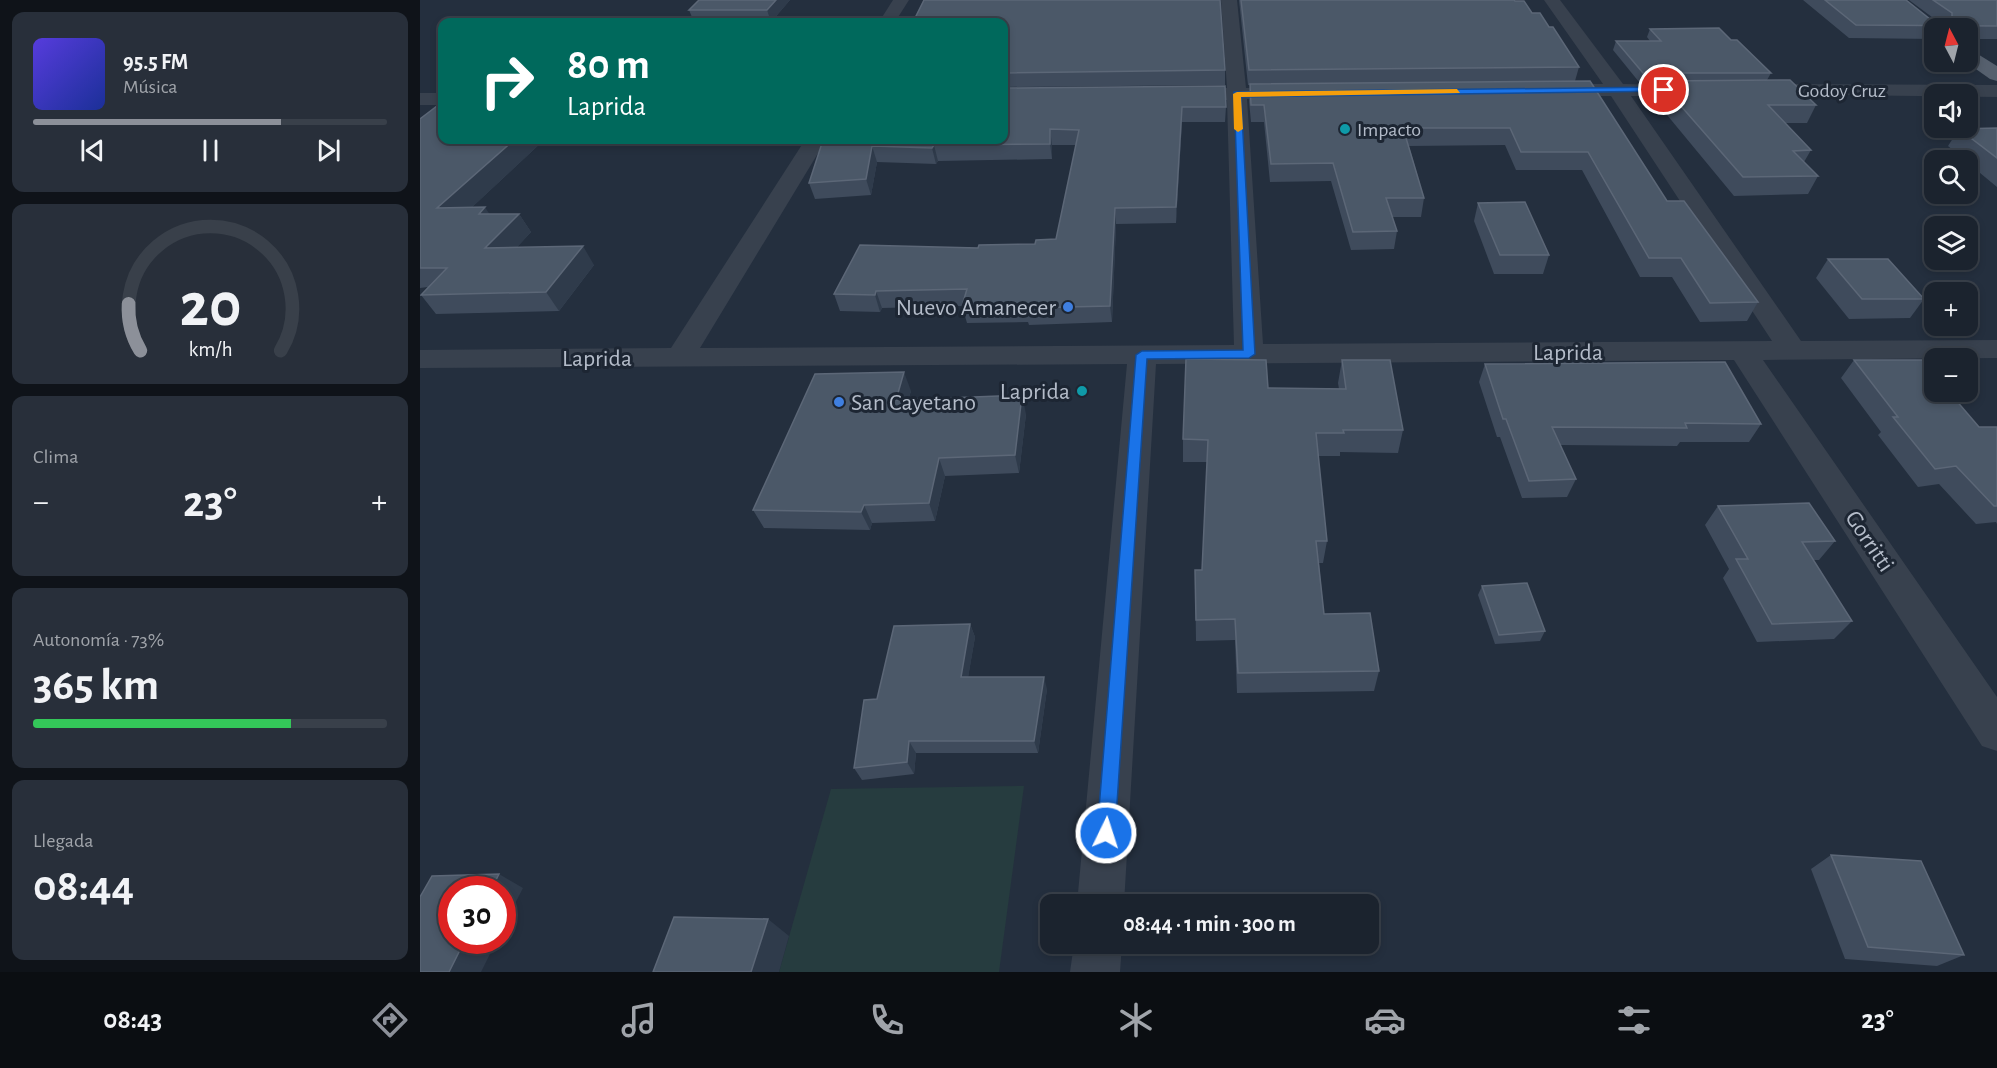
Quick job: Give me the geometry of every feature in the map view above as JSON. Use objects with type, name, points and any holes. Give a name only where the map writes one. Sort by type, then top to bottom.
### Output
[{"type":"main road","points":[[1978,61],[1997,75]]},
{"type":"street","points":[[890,18],[901,0]]},
{"type":"street","points":[[1229,0],[1237,94],[1249,354]]},
{"type":"street","points":[[1552,0],[1617,90],[1793,351]]},
{"type":"street","name":"Godoy Cruz","points":[[1534,91],[1997,91]]},
{"type":"street","points":[[1155,94],[1320,93]]},
{"type":"street","points":[[420,112],[433,99]]},
{"type":"street","points":[[680,357],[813,144]]},
{"type":"street","name":"Laprida","points":[[420,359],[1997,349]]},
{"type":"street","name":"Gorritti","points":[[1743,351],[1997,732]]},
{"type":"street","points":[[1102,894],[1142,355]]},
{"type":"street","points":[[1095,972],[1097,954]]},
{"type":"green space","points":[[1024,786],[999,972],[779,972],[831,789]]},
{"type":"building","points":[[699,0],[776,0],[767,10],[689,10]]},
{"type":"building","points":[[924,0],[1220,0],[1225,70],[1008,73],[1008,18],[915,18]]},
{"type":"building","points":[[1241,0],[1524,1],[1532,13],[1540,13],[1549,27],[1553,27],[1579,67],[1249,70]]},
{"type":"building","points":[[1825,0],[1906,0],[1929,18],[1924,18],[1924,25],[1856,25]]},
{"type":"building","points":[[1933,0],[1997,0],[1997,26],[1978,26],[1978,18],[1945,18],[1952,17],[1952,13]]},
{"type":"building","points":[[1719,28],[1731,40],[1737,40],[1771,73],[1643,73],[1616,41],[1661,41],[1650,29]]},
{"type":"building","points":[[1790,80],[1816,105],[1768,105],[1811,150],[1793,151],[1818,176],[1743,177],[1659,81]]},
{"type":"building","points":[[1590,81],[1667,201],[1684,201],[1758,302],[1710,303],[1681,258],[1649,258],[1588,152],[1521,152],[1510,128],[1403,128],[1424,198],[1386,198],[1397,231],[1353,232],[1333,163],[1271,164],[1264,105],[1251,105],[1250,84]]},
{"type":"building","points":[[1225,86],[1226,107],[1182,107],[1176,207],[1115,208],[1110,306],[1026,308],[1026,305],[962,306],[967,289],[876,291],[875,295],[834,294],[860,245],[978,248],[979,245],[1035,244],[1036,240],[1056,239],[1079,130],[1050,129],[1050,144],[934,145],[932,148],[872,146],[866,179],[809,183],[822,144],[1008,144],[1008,88]]},
{"type":"building","points":[[438,106],[438,144],[509,144],[437,208],[485,207],[479,214],[519,214],[485,248],[583,246],[546,292],[421,295],[447,268],[420,268],[420,119]]},
{"type":"building","points":[[1978,128],[1997,128],[1997,158],[1971,138],[1978,138]]},
{"type":"building","points":[[1525,202],[1549,255],[1500,255],[1478,203]]},
{"type":"building","points":[[1828,259],[1888,259],[1924,299],[1862,299]]},
{"type":"building","points":[[1186,359],[1266,360],[1268,388],[1346,389],[1342,360],[1390,360],[1403,430],[1343,430],[1344,433],[1316,433],[1327,541],[1316,541],[1324,614],[1370,613],[1379,671],[1238,673],[1235,619],[1196,620],[1195,570],[1202,570],[1208,440],[1183,439]]},
{"type":"building","points":[[1854,360],[1922,360],[1924,362],[1924,402],[1958,402],[1979,427],[1997,427],[1997,506],[1994,506],[1956,466],[1935,469],[1893,417],[1898,417]]},
{"type":"building","points":[[1725,362],[1761,424],[1685,423],[1687,428],[1552,427],[1576,479],[1529,481],[1506,419],[1503,419],[1485,364]]},
{"type":"building","points":[[904,372],[896,400],[1022,395],[1015,455],[939,458],[929,503],[864,505],[861,512],[753,510],[815,374]]},
{"type":"building","points":[[1809,503],[1835,541],[1802,542],[1852,621],[1772,624],[1736,559],[1748,559],[1718,506]]},
{"type":"building","points":[[1527,583],[1545,631],[1499,635],[1482,586]]},
{"type":"building","points":[[970,624],[961,677],[1044,677],[1034,741],[909,741],[907,762],[854,768],[864,700],[877,699],[894,626]]},
{"type":"building","points":[[1831,855],[1921,861],[1964,955],[1868,947]]},
{"type":"building","points":[[499,874],[498,876],[438,876],[438,954],[458,954],[449,972],[420,972],[420,897],[432,876]]},
{"type":"building","points":[[674,917],[768,919],[751,972],[653,972]]},
{"type":"slow traffic","points":[[1238,129],[1237,94],[1457,91]]},
{"type":"place","name":"Impacto","points":[[1345,129]]},
{"type":"place","name":"Nuevo Amanecer","points":[[1068,307]]},
{"type":"place","name":"Laprida","points":[[1082,391]]},
{"type":"place","name":"San Cayetano","points":[[839,402]]},
{"type":"route","points":[[1106,833],[1142,355],[1249,354],[1237,94],[1664,90]]}]
